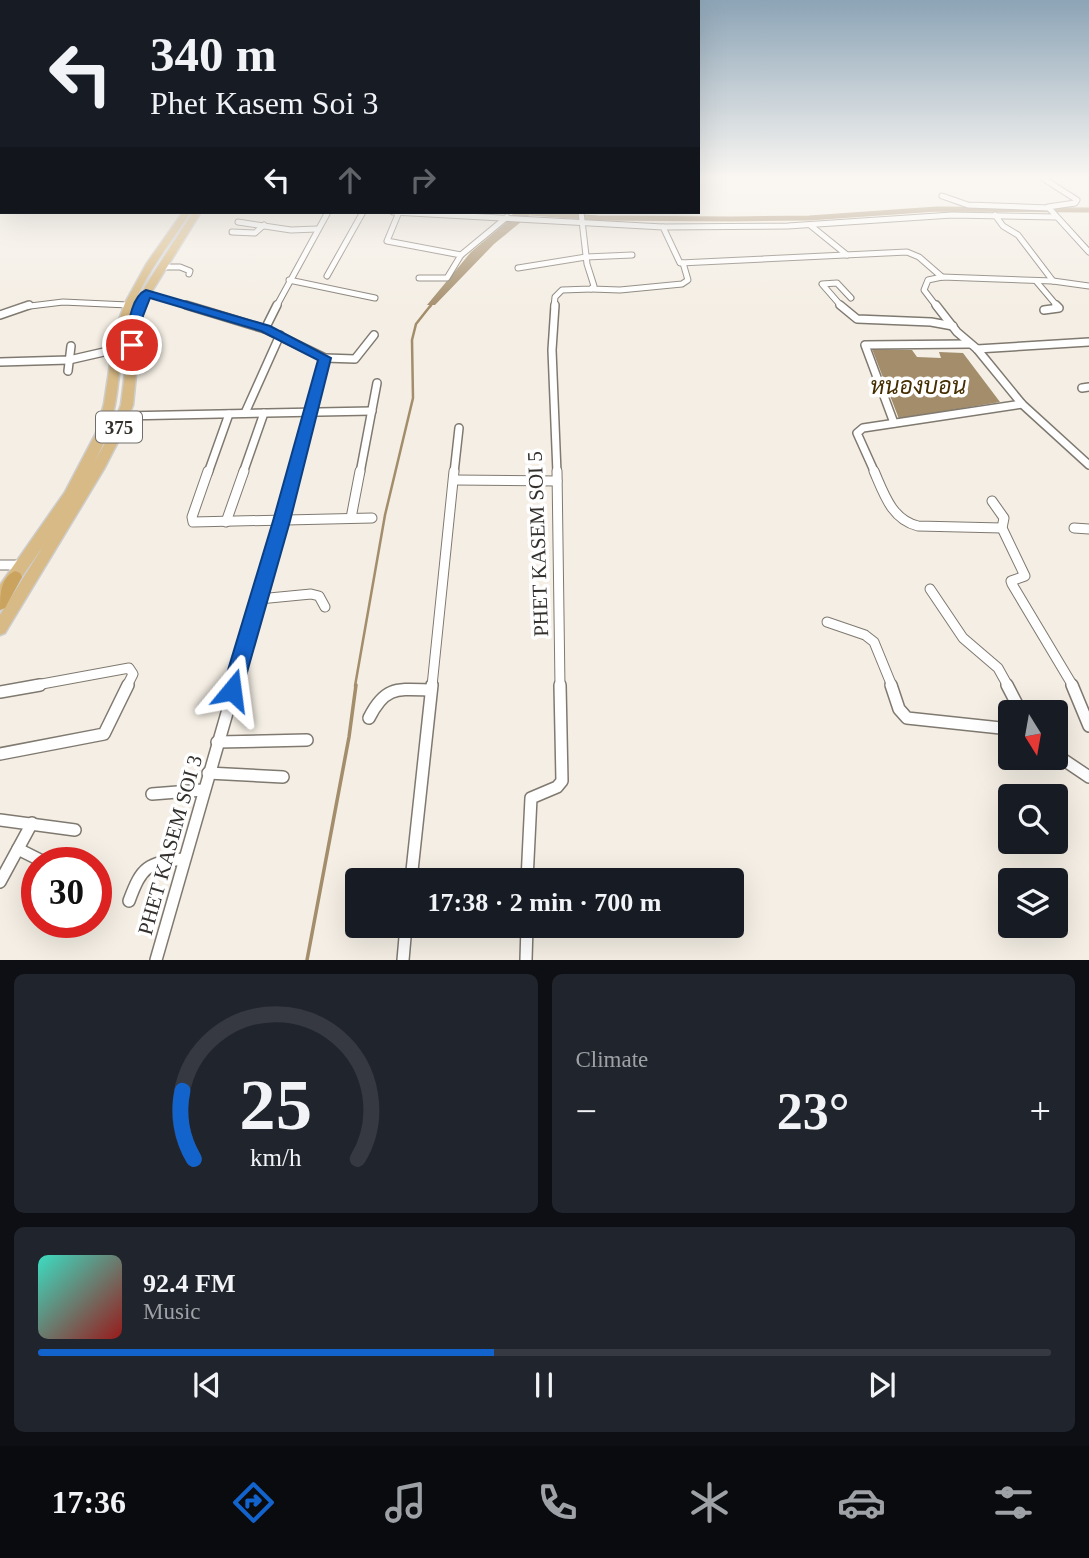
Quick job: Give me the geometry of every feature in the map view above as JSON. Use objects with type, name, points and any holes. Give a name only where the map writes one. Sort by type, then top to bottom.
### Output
[{"type":"highway","points":[[0,603],[19,571]]},
{"type":"main road","name":"375","points":[[0,596],[19,571],[83,469],[101,434],[113,399],[117,348],[128,305],[181,222]]},
{"type":"main road","name":"375","points":[[0,628],[100,466],[123,416],[130,382],[134,324],[146,293],[191,222]]},
{"type":"street","points":[[238,222],[291,230],[317,229]]},
{"type":"street","points":[[265,329],[322,222]]},
{"type":"street","points":[[327,276],[357,222]]},
{"type":"street","points":[[395,222],[387,241],[461,255]]},
{"type":"street","points":[[419,278],[447,278],[461,255],[502,222]]},
{"type":"street","points":[[582,222],[586,257],[594,282],[592,289],[620,290],[682,284],[688,280],[683,263]]},
{"type":"street","points":[[620,222],[663,227],[810,225],[848,222]]},
{"type":"street","points":[[1000,222],[1018,235],[1053,281]]},
{"type":"street","points":[[1060,222],[1089,252]]},
{"type":"street","points":[[232,232],[255,233],[264,225]]},
{"type":"street","points":[[810,225],[847,255]]},
{"type":"street","points":[[663,227],[680,263],[913,254],[942,277]]},
{"type":"street","points":[[518,268],[586,257],[632,255]]},
{"type":"street","points":[[163,267],[183,267],[190,271],[189,274]]},
{"type":"street","points":[[1089,286],[1053,281],[942,277],[928,280],[924,290],[1022,404],[1089,465]]},
{"type":"street","points":[[289,280],[374,298]]},
{"type":"street","points":[[1035,281],[1059,308],[1044,310]]},
{"type":"street","points":[[851,298],[837,283],[822,284],[847,313],[857,318],[931,322],[953,326]]},
{"type":"street","name":"PHET KASEM SOI 5","points":[[528,868],[531,798],[557,787],[562,781],[557,481],[552,362],[555,297],[566,289],[592,289]]},
{"type":"street","points":[[146,293],[265,329],[325,358],[355,359],[374,335]]},
{"type":"street","points":[[0,315],[15,307],[39,302],[128,305]]},
{"type":"street","points":[[245,414],[280,335]]},
{"type":"street","points":[[894,423],[866,345],[973,346],[1089,342]]},
{"type":"street","points":[[68,371],[71,346]]},
{"type":"street","points":[[0,362],[69,360],[117,348]]},
{"type":"street","name":"PHET KASEM SOI 3","points":[[156,960],[282,521],[325,358]]},
{"type":"street","points":[[351,518],[377,383]]},
{"type":"street","points":[[1002,528],[913,526],[900,519],[884,495],[857,433],[863,428],[1022,404]]},
{"type":"street","points":[[123,416],[372,411]]},
{"type":"street","points":[[226,522],[264,413]]},
{"type":"street","points":[[229,414],[191,521],[372,518]]},
{"type":"street","points":[[412,868],[459,428]]},
{"type":"street","points":[[455,480],[557,481]]},
{"type":"street","points":[[992,501],[1004,518],[1002,528],[1026,576],[1011,581],[1012,584],[1073,688],[1089,726]]},
{"type":"street","points":[[1074,528],[1089,529]]},
{"type":"street","points":[[0,565],[19,571]]},
{"type":"street","points":[[930,589],[963,638],[998,668],[1015,700]]},
{"type":"street","points":[[259,599],[311,594],[320,596],[325,607]]},
{"type":"street","points":[[827,622],[841,630],[865,635],[876,643],[899,709],[907,718],[998,728]]},
{"type":"street","points":[[0,692],[129,668],[133,674],[104,734],[0,754]]},
{"type":"street","points":[[369,718],[378,698],[386,692],[401,689],[430,690]]},
{"type":"street","points":[[218,742],[307,740]]},
{"type":"street","points":[[1068,763],[1089,777]]},
{"type":"street","points":[[208,774],[283,777]]},
{"type":"street","points":[[152,794],[204,790]]},
{"type":"street","points":[[0,820],[75,830]]},
{"type":"street","points":[[0,882],[32,823]]},
{"type":"street","points":[[129,901],[140,873],[149,863],[184,859]]},
{"type":"street","points":[[403,960],[405,938]]},
{"type":"street","points":[[526,960],[527,938]]},
{"type":"water","points":[[507,222],[521,222],[494,244],[435,305],[427,305],[471,252]]},
{"type":"water","name":"หนองบอน","points":[[872,349],[912,350],[917,357],[941,358],[939,352],[963,353],[1000,402],[899,419]]},
{"type":"waterway","points":[[355,686],[385,515],[413,398],[412,340],[416,324],[431,305]]},
{"type":"waterway","points":[[307,960],[349,737],[356,685]]},
{"type":"route","points":[[132,345],[136,316],[146,293],[265,329],[325,358],[282,521],[232,690]]}]
